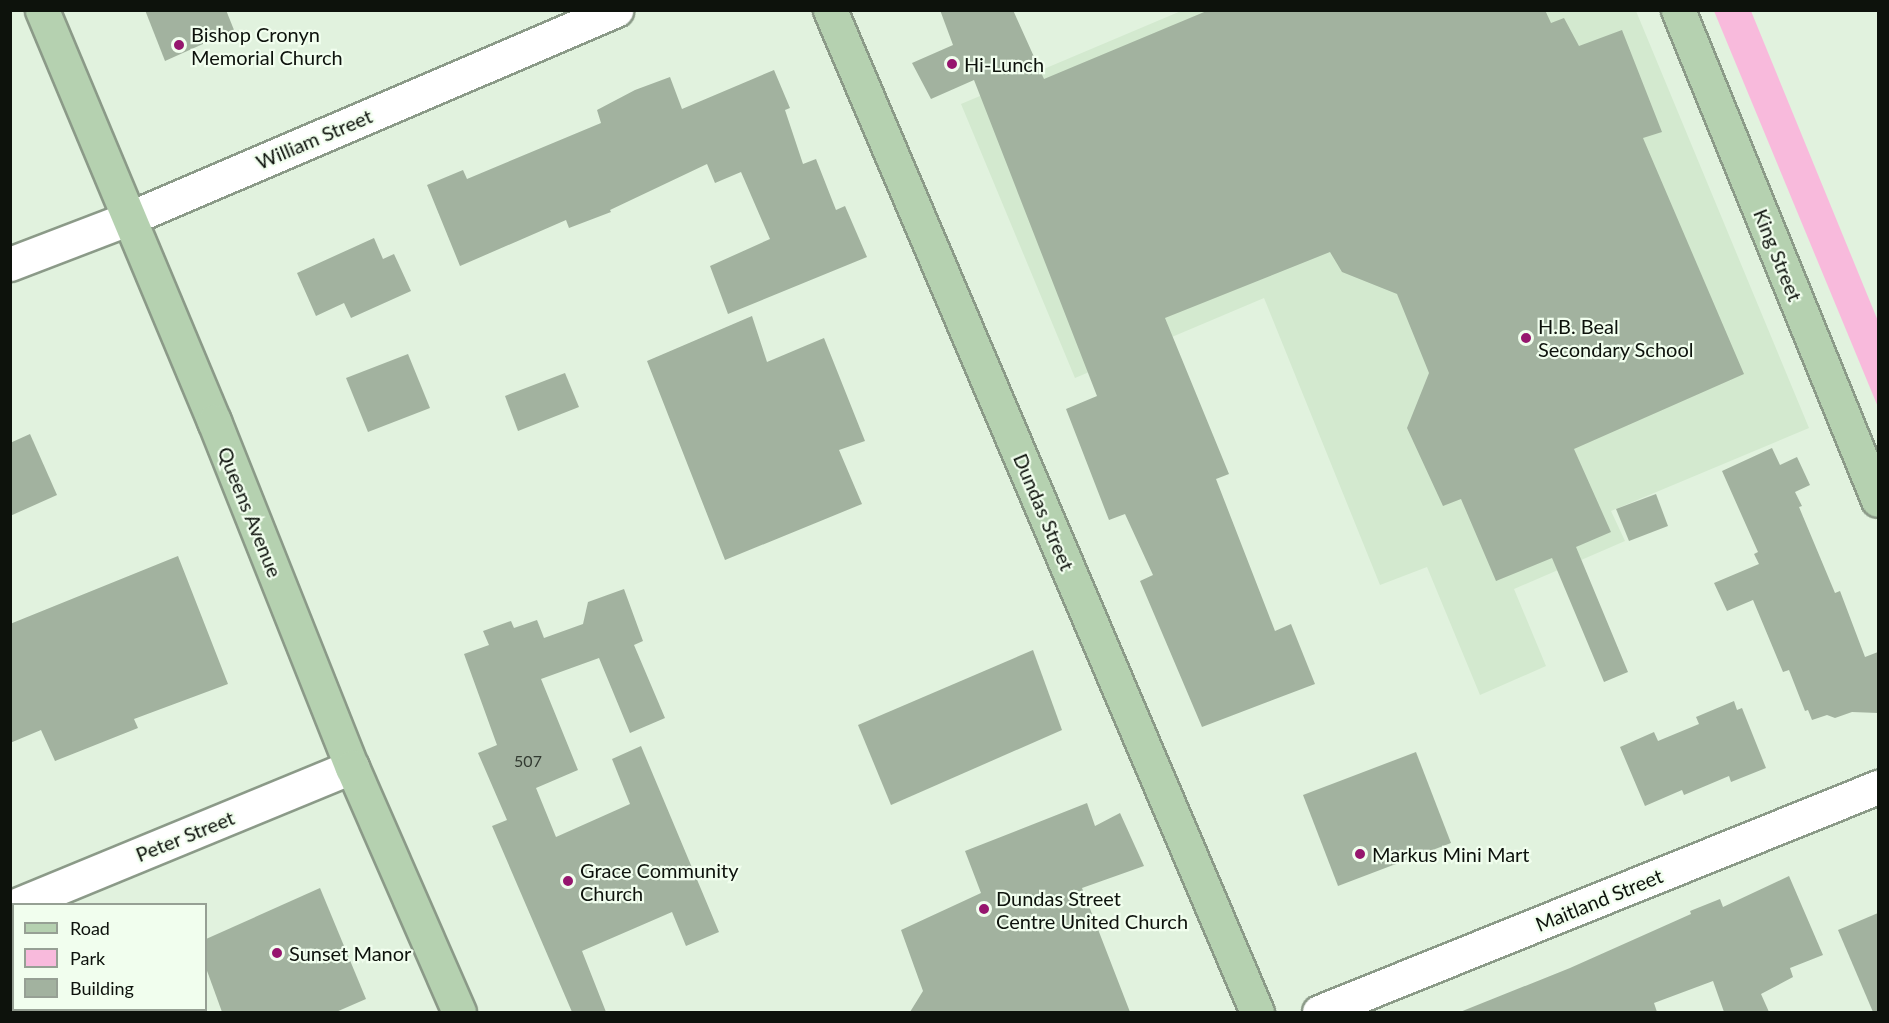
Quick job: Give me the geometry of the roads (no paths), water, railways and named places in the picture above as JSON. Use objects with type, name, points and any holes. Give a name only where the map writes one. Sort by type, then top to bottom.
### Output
[{"type":"main road","name":"Queens Avenue","points":[[42,10],[130,218],[352,767],[459,1012]]},
{"type":"main road","name":"Dundas Street","points":[[830,10],[1257,1012]]},
{"type":"main road","name":"King Street","points":[[1678,10],[1878,500]]},
{"type":"street","name":"William Street","points":[[10,264],[130,218],[616,10]]},
{"type":"street","name":"Peter Street","points":[[21,903],[352,767]]},
{"type":"street","name":"Maitland Street","points":[[1319,1012],[1878,787]]},
{"type":"place","name":"Bishop Cronyn Memorial Church","points":[[179,45]]},
{"type":"place","name":"Hi-Lunch","points":[[952,64]]},
{"type":"place","name":"H.B. Beal Secondary School","points":[[1526,338]]},
{"type":"place","name":"Markus Mini Mart","points":[[1360,854]]},
{"type":"place","name":"Grace Community Church","points":[[568,881]]},
{"type":"place","name":"Dundas Street Centre United Church","points":[[984,909]]},
{"type":"place","name":"Sunset Manor","points":[[277,953]]}]
